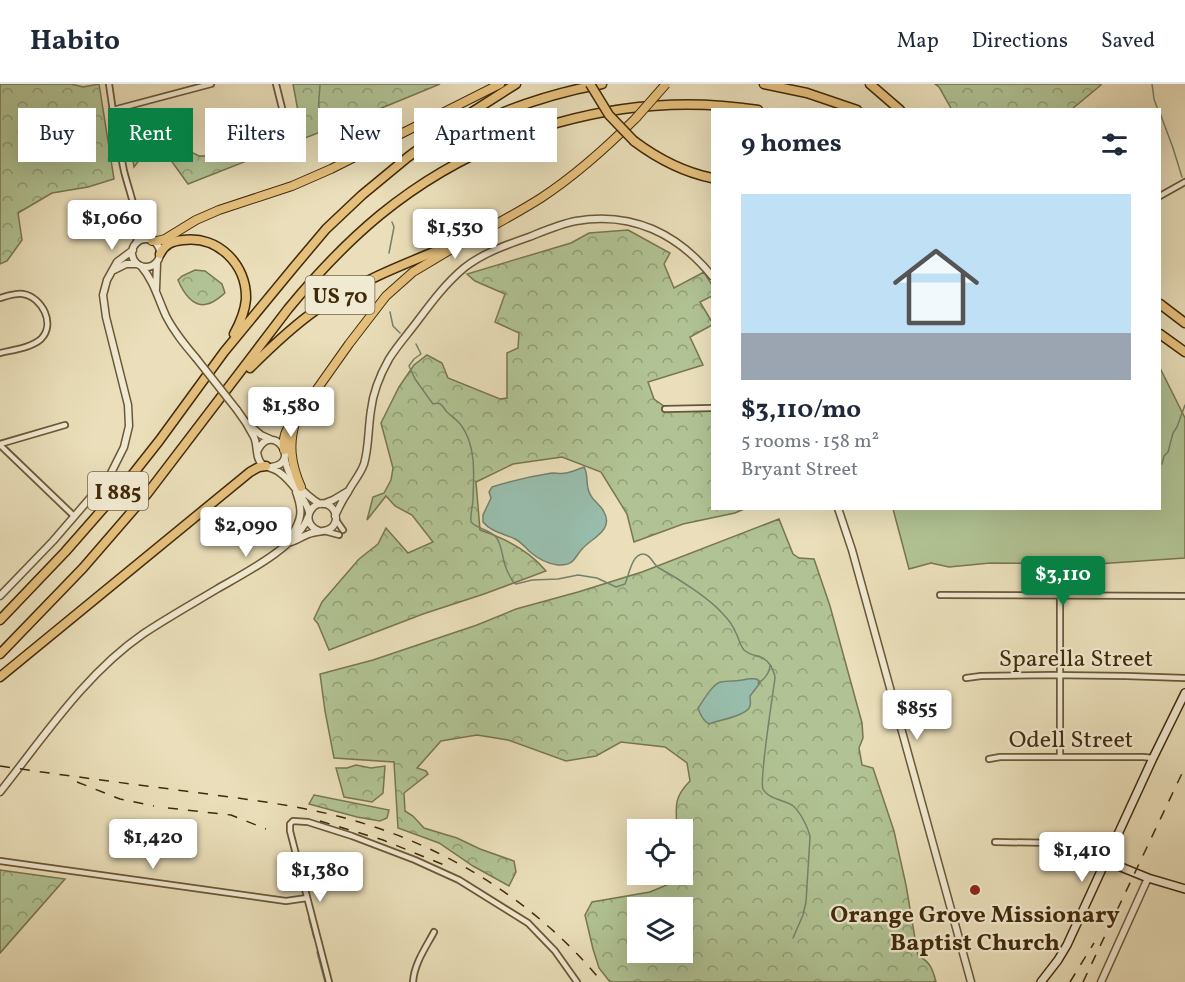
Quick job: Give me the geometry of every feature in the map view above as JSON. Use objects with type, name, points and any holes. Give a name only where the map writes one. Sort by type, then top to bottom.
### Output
[{"type":"highway","points":[[151,240],[165,239],[196,220],[219,210],[292,186],[331,170],[500,84]]},
{"type":"highway","points":[[382,179],[447,128],[516,84]]},
{"type":"highway","points":[[590,84],[609,115],[634,141],[671,164],[688,172],[711,178]]},
{"type":"highway","name":"I 885","points":[[0,620],[65,552],[129,479],[224,352],[288,273],[344,212],[382,179],[438,144],[489,117],[537,100],[602,84]]},
{"type":"highway","name":"US 70","points":[[227,392],[290,330],[330,301],[387,272],[478,234],[520,211],[561,184],[600,153],[636,118],[666,84]]},
{"type":"highway","points":[[764,84],[807,93],[851,108]]},
{"type":"highway","points":[[870,84],[898,108]]},
{"type":"highway","name":"I 885","points":[[0,654],[116,532],[172,463],[296,300],[344,247],[399,200],[458,162],[500,142],[568,120],[637,107],[684,105],[744,108]]},
{"type":"highway","points":[[284,453],[286,431],[390,291],[413,272],[478,234]]},
{"type":"highway","points":[[158,258],[170,243],[195,239],[216,246],[228,254],[237,265],[244,284],[245,306],[238,326],[224,352]]},
{"type":"highway","points":[[1161,305],[1185,323]]},
{"type":"highway","points":[[1161,335],[1185,352]]},
{"type":"highway","points":[[298,416],[292,437],[292,459],[298,488]]},
{"type":"highway","points":[[0,676],[250,472],[259,467],[268,467]]},
{"type":"main road","points":[[1041,982],[1066,945],[1185,693]]},
{"type":"main road","points":[[1106,861],[1148,878],[1185,889]]},
{"type":"street","points":[[109,84],[112,108]]},
{"type":"street","points":[[120,108],[211,84]]},
{"type":"street","points":[[276,84],[282,108]]},
{"type":"street","points":[[122,162],[136,217],[138,236],[133,258],[148,274],[171,326],[248,424],[261,435],[280,444],[288,470],[304,499],[311,526],[339,535]]},
{"type":"street","points":[[1161,195],[1185,182]]},
{"type":"street","points":[[136,217],[151,240],[157,245],[156,290]]},
{"type":"street","points":[[287,544],[307,534],[332,527],[348,491],[357,480],[363,466],[367,452],[374,392],[386,365],[394,351],[446,284],[465,267],[486,254],[511,243],[566,224],[590,220],[611,220],[635,223],[669,237],[689,250],[711,275]]},
{"type":"street","points":[[0,596],[114,469],[124,447],[129,419],[127,398],[109,328],[104,301],[105,285],[117,262],[142,240],[151,240]]},
{"type":"street","points":[[113,270],[126,264],[148,267],[158,258]]},
{"type":"street","points":[[0,298],[21,293],[32,296],[45,311],[47,321],[45,333],[40,339],[31,345],[0,353]]},
{"type":"street","points":[[665,410],[711,408]]},
{"type":"street","points":[[248,424],[255,440],[259,460],[281,473],[309,497],[331,508],[343,530]]},
{"type":"street","points":[[65,425],[0,444],[74,516]]},
{"type":"street","points":[[258,451],[263,443],[272,440]]},
{"type":"street","points":[[268,467],[280,465],[284,453]]},
{"type":"street","points":[[287,544],[298,526],[300,517],[298,488]]},
{"type":"street","points":[[0,792],[74,698],[118,653],[148,630],[251,570],[287,544],[302,529],[314,507],[348,491]]},
{"type":"street","points":[[839,510],[852,549],[971,982]]},
{"type":"street","points":[[940,595],[1185,596]]},
{"type":"street","points":[[1060,596],[1060,756]]},
{"type":"street","name":"Sparella Street","points":[[966,678],[1060,675],[1185,678]]},
{"type":"street","name":"Odell Street","points":[[989,759],[1060,756],[1153,758]]},
{"type":"street","points":[[329,982],[290,831],[290,824],[296,820],[352,836],[459,880],[528,923],[550,945],[577,982]]},
{"type":"street","points":[[995,842],[1113,844]]},
{"type":"street","points":[[0,861],[286,901],[307,898]]},
{"type":"street","points":[[1101,982],[1148,878]]},
{"type":"street","points":[[413,982],[416,965],[434,932]]},
{"type":"green space","points":[[0,84],[71,84],[83,87],[99,84],[108,141],[108,162],[111,162],[114,179],[88,187],[52,193],[18,213],[22,240],[7,261],[0,264]]},
{"type":"green space","points":[[293,84],[440,84],[381,108],[318,108],[318,133],[306,138],[306,108],[297,108]]},
{"type":"green space","points":[[935,84],[1101,85],[1073,108],[951,108]]},
{"type":"green space","points":[[193,153],[205,156],[205,162],[244,162],[188,184],[172,162],[193,162]]},
{"type":"green space","points":[[628,230],[670,253],[664,264],[674,288],[704,272],[711,283],[711,296],[700,302],[711,320],[711,326],[690,337],[703,365],[648,382],[654,399],[671,411],[711,410],[711,510],[742,510],[683,524],[634,542],[627,514],[601,472],[562,457],[513,464],[476,482],[480,530],[516,546],[546,571],[329,650],[314,619],[322,602],[359,559],[378,544],[386,528],[408,553],[433,542],[412,515],[395,506],[386,496],[367,520],[373,497],[384,493],[391,480],[393,468],[381,423],[399,387],[414,365],[427,355],[442,363],[448,378],[500,399],[507,398],[507,353],[518,348],[519,333],[495,322],[505,294],[475,281],[467,274],[571,243],[589,233]]},
{"type":"green space","points":[[195,270],[205,271],[222,284],[225,293],[217,300],[202,305],[193,301],[178,280]]},
{"type":"green space","points":[[1161,370],[1185,418],[1185,558],[1097,564],[990,563],[949,567],[931,563],[909,569],[893,510],[1161,510]]},
{"type":"green space","points":[[779,519],[793,554],[799,558],[814,559],[830,606],[862,723],[863,738],[859,748],[862,765],[873,768],[894,831],[918,956],[930,966],[936,982],[610,982],[599,968],[585,915],[592,902],[650,892],[667,885],[693,885],[693,819],[676,819],[676,809],[678,798],[690,781],[687,763],[665,747],[621,742],[596,756],[566,761],[508,740],[477,735],[441,741],[417,768],[428,774],[404,793],[405,811],[424,828],[457,838],[514,861],[516,872],[509,886],[473,866],[439,843],[398,828],[394,762],[334,758],[320,674],[373,660],[477,625],[516,609],[642,572]]},
{"type":"green space","points":[[356,765],[371,768],[385,766],[383,793],[372,802],[344,797],[336,768]]},
{"type":"green space","points":[[314,795],[389,810],[387,818],[380,821],[357,817],[309,804]]},
{"type":"green space","points":[[0,870],[65,879],[0,953]]},
{"type":"shaded area","points":[[584,467],[589,491],[603,510],[606,524],[601,533],[568,564],[558,565],[543,560],[532,554],[517,540],[494,530],[483,522],[492,487],[552,473],[568,473]]},
{"type":"shaded area","points":[[756,679],[760,683],[750,696],[748,709],[738,715],[709,724],[705,721],[698,708],[714,686],[721,682]]},
{"type":"waterway","points":[[319,108],[320,84]]},
{"type":"waterway","points":[[1152,84],[1157,108]]},
{"type":"waterway","points":[[1161,116],[1182,177]]},
{"type":"waterway","points":[[389,253],[394,227],[392,222]]},
{"type":"waterway","points":[[390,312],[393,326],[400,333]]},
{"type":"waterway","points":[[416,344],[421,354],[409,366],[415,379],[433,404],[441,405],[459,423],[469,441],[474,470],[471,522],[496,537],[514,583],[578,575],[597,578],[616,587],[625,584],[636,557],[646,554],[657,567],[693,589],[717,608],[732,625],[744,650],[761,657],[771,666],[775,678],[763,789],[769,795],[795,808],[810,837],[806,902],[793,938]]},
{"type":"waterway","points":[[1162,464],[1185,405]]},
{"type":"waterway","points":[[758,683],[766,676],[770,666]]},
{"type":"waterway","points":[[309,919],[314,938]]},
{"type":"waterway","points":[[317,952],[325,982]]},
{"type":"railway","points":[[0,766],[295,807],[338,816],[394,834],[461,865],[523,905],[578,954],[602,982]]},
{"type":"railway","points":[[1083,982],[1185,767]]},
{"type":"railway","points":[[77,782],[120,799],[154,806]]},
{"type":"railway","points":[[168,808],[231,815],[266,829]]},
{"type":"railway","points":[[320,821],[383,840],[449,867]]},
{"type":"railway","points":[[1070,982],[1094,943]]},
{"type":"place","name":"Orange Grove Missionary Baptist Church","points":[[975,890]]}]
